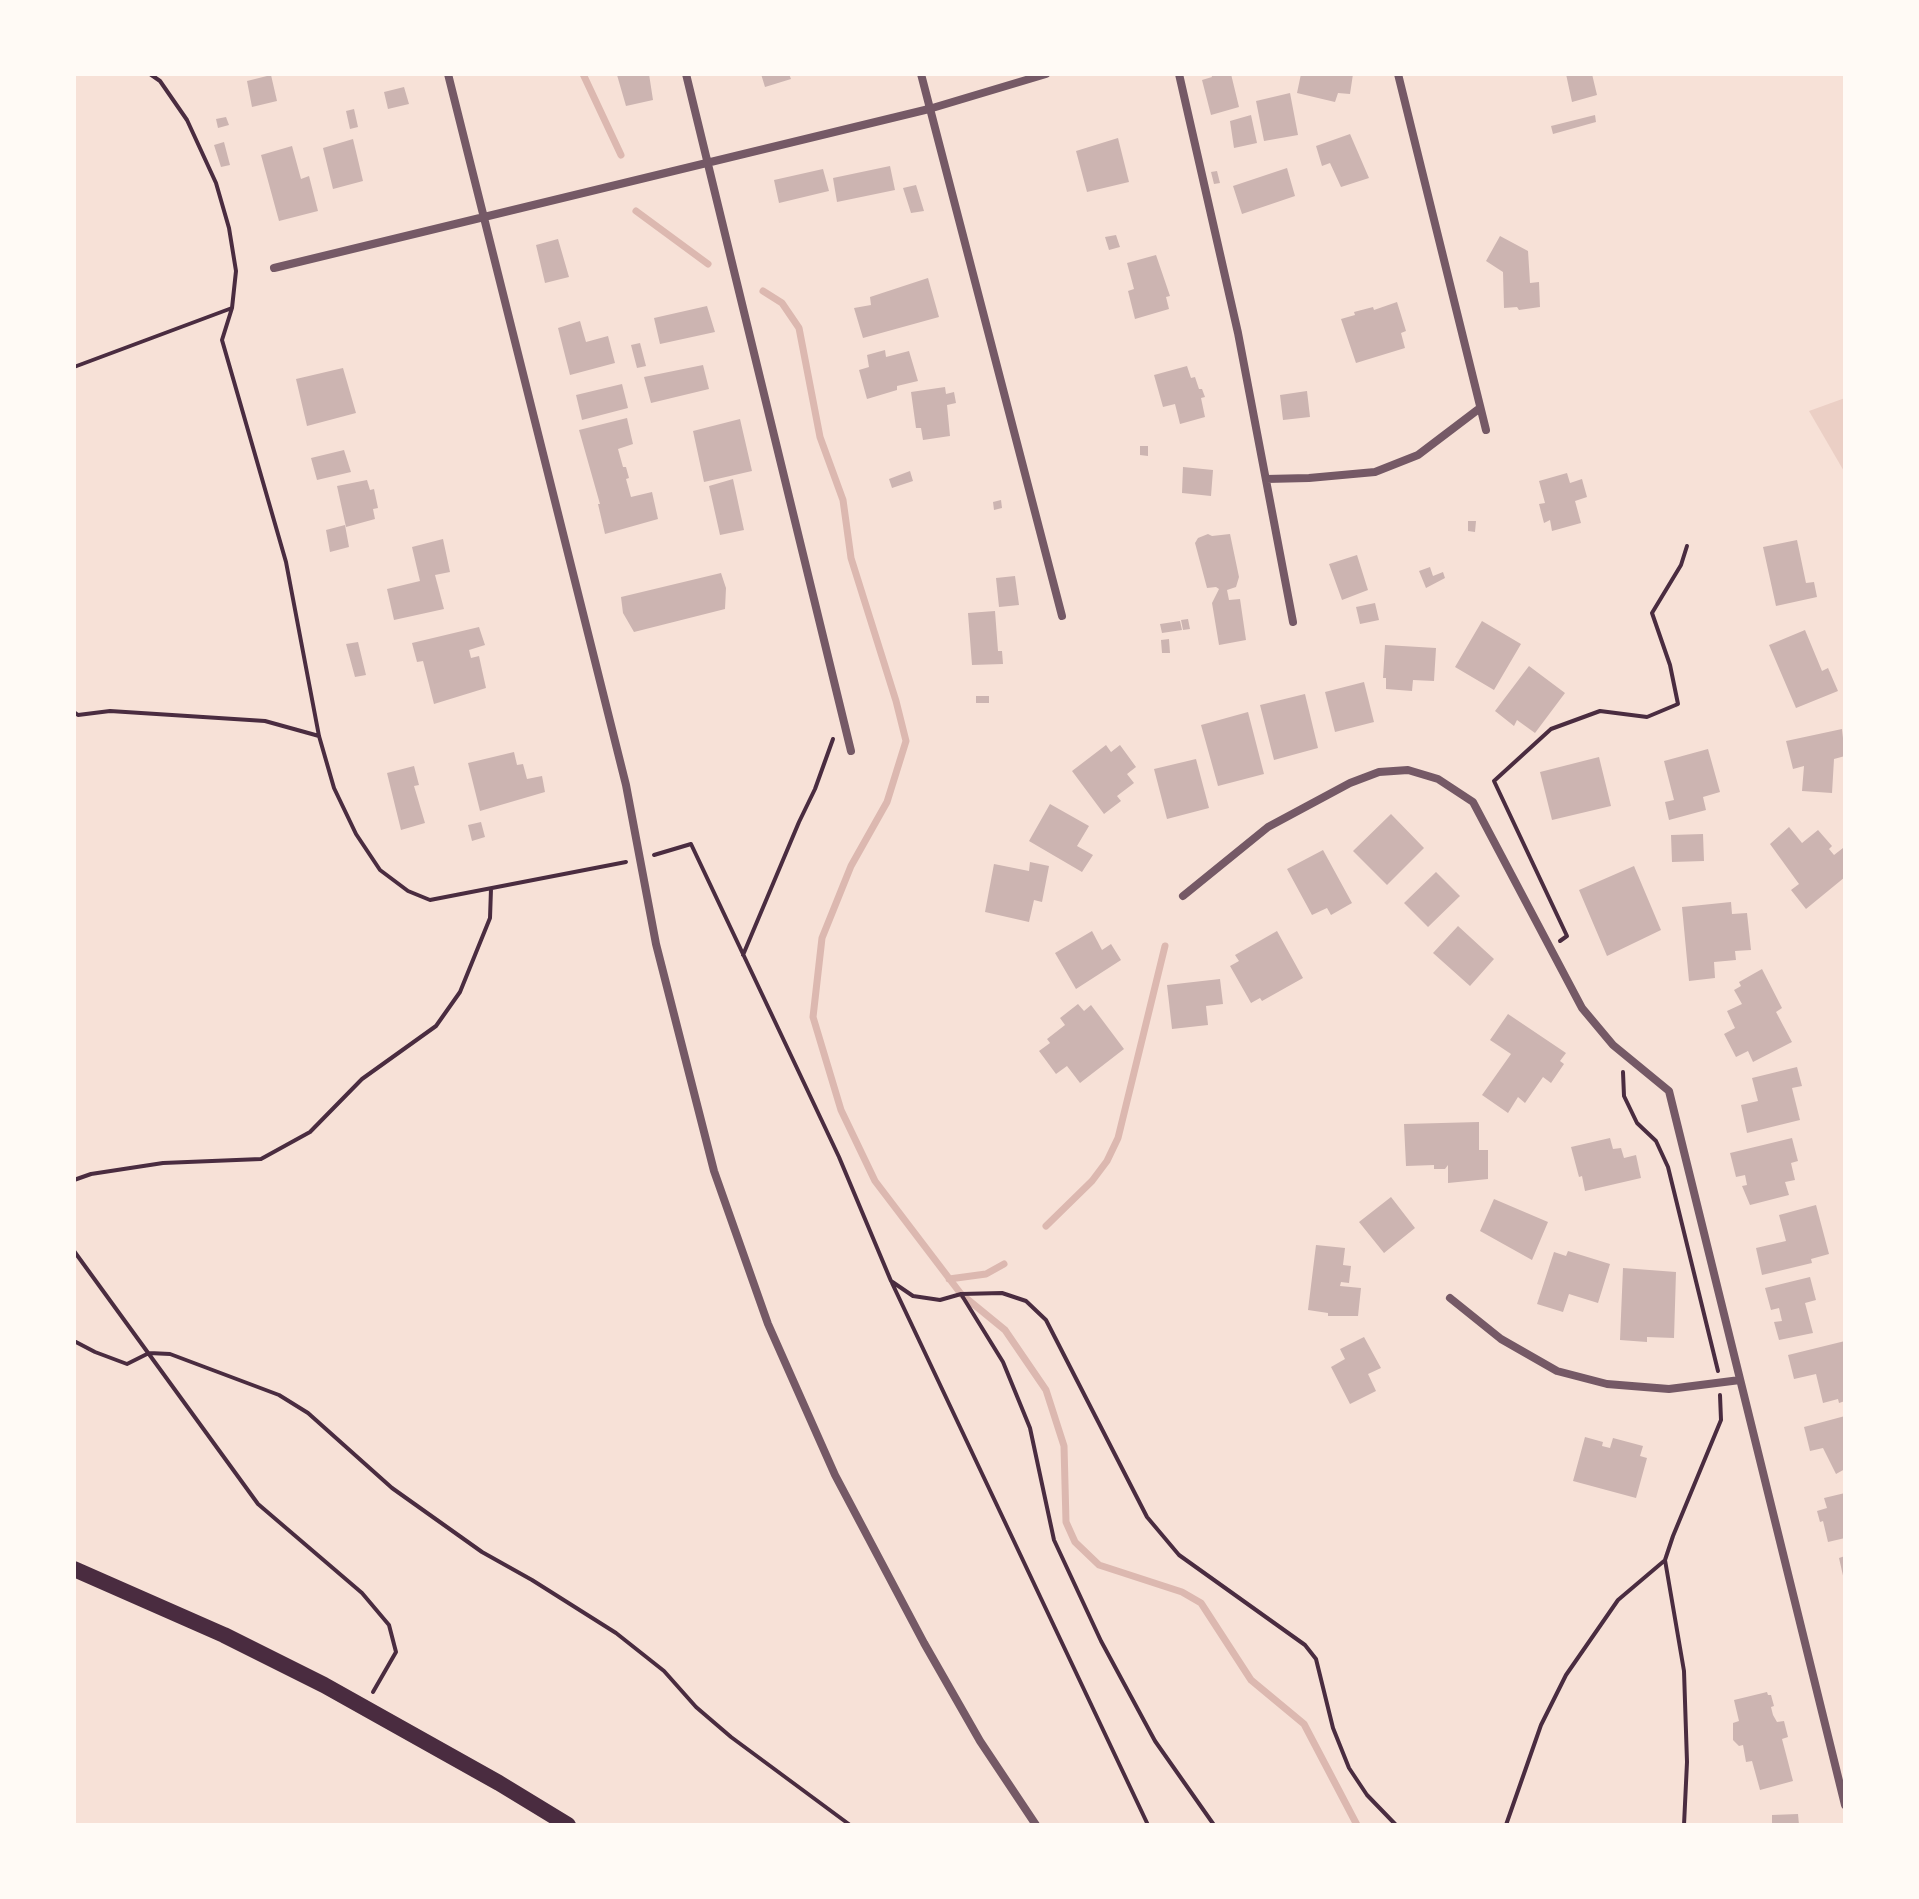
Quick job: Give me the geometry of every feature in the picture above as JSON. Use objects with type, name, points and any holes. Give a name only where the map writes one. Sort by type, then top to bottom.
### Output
[{"type":"main road","points":[[74,1569],[224,1635],[364,1707],[568,1825]]},
{"type":"street","points":[[448,74],[626,785],[656,944],[714,1171],[768,1324],[835,1475],[980,1741],[1036,1825]]},
{"type":"street","points":[[686,74],[851,751]]},
{"type":"street","points":[[921,74],[1062,616]]},
{"type":"street","points":[[274,268],[929,109],[1046,74]]},
{"type":"street","points":[[1179,74],[1238,333],[1293,622]]},
{"type":"street","points":[[1398,74],[1486,430]]},
{"type":"street","points":[[1266,479],[1375,472],[1418,455],[1480,408]]},
{"type":"street","points":[[1183,896],[1268,827],[1350,783],[1379,772],[1408,770],[1438,779],[1473,802],[1582,1008],[1613,1045],[1669,1091],[1845,1805]]},
{"type":"street","points":[[1450,1298],[1501,1339],[1557,1371],[1607,1384],[1669,1389],[1740,1380]]},
{"type":"path","points":[[150,74],[160,81],[187,120],[216,183],[229,228],[236,271],[232,308],[222,340],[286,562],[319,736],[334,788],[356,834],[380,870],[408,891],[430,900],[639,859],[691,844],[839,1157],[891,1281],[1148,1825]]},
{"type":"path","points":[[74,367],[232,308]]},
{"type":"path","points":[[1551,947],[1567,936],[1494,781],[1551,729],[1600,711],[1647,717],[1678,704],[1670,665],[1652,613],[1681,565],[1687,546]]},
{"type":"path","points":[[74,712],[78,715],[110,711],[265,721],[319,736]]},
{"type":"path","points":[[743,955],[815,789],[842,714]]},
{"type":"path","points":[[74,1180],[91,1174],[163,1163],[261,1159],[310,1132],[362,1079],[436,1026],[460,992],[490,918],[491,888]]},
{"type":"path","points":[[1612,1062],[1624,1073],[1624,1096],[1637,1123],[1656,1141],[1668,1167],[1717,1361],[1721,1420],[1665,1560],[1684,1671],[1687,1762],[1684,1825]]},
{"type":"path","points":[[74,1251],[258,1504],[353,1584],[389,1625],[396,1652],[364,1707]]},
{"type":"path","points":[[891,1281],[913,1296],[940,1300],[961,1294],[1002,1293],[1026,1301],[1046,1320],[1147,1517],[1179,1555],[1305,1645],[1316,1659],[1333,1728],[1349,1768],[1367,1795],[1396,1825]]},
{"type":"path","points":[[961,1294],[1003,1362],[1014,1388],[1030,1428],[1054,1540],[1101,1641],[1155,1741],[1214,1825]]},
{"type":"path","points":[[74,1341],[127,1364],[149,1353],[170,1354],[251,1382],[308,1413],[392,1488],[482,1552],[616,1633],[664,1671],[696,1707],[731,1737],[850,1825]]},
{"type":"path","points":[[1506,1825],[1541,1725],[1566,1675],[1618,1600],[1665,1560]]},
{"type":"shaded area","points":[[1845,398],[1845,473],[1809,411]]},
{"type":"building","points":[[649,74],[653,100],[626,106],[617,75]]},
{"type":"building","points":[[761,74],[789,74],[791,79],[765,87]]},
{"type":"building","points":[[1211,74],[1231,74],[1239,107],[1211,115],[1202,80],[1212,77]]},
{"type":"building","points":[[1301,74],[1353,74],[1350,94],[1338,93],[1335,102],[1297,93]]},
{"type":"building","points":[[1566,74],[1592,74],[1597,95],[1572,102]]},
{"type":"building","points":[[271,75],[277,101],[252,107],[247,81]]},
{"type":"building","points":[[404,87],[409,104],[388,109],[384,92]]},
{"type":"building","points":[[1290,93],[1298,135],[1264,141],[1256,101]]},
{"type":"building","points":[[354,109],[358,127],[350,129],[346,111]]},
{"type":"building","points":[[1251,115],[1257,143],[1234,148],[1230,121]]},
{"type":"building","points":[[1595,115],[1596,122],[1553,134],[1551,126]]},
{"type":"building","points":[[226,117],[229,125],[218,128],[216,119]]},
{"type":"building","points":[[1350,134],[1369,178],[1341,187],[1330,163],[1322,166],[1316,146]]},
{"type":"building","points":[[1118,138],[1129,182],[1087,192],[1076,151]]},
{"type":"building","points":[[353,139],[363,181],[333,189],[323,148]]},
{"type":"building","points":[[224,142],[230,165],[221,167],[214,145]]},
{"type":"building","points":[[292,146],[301,179],[309,176],[318,211],[279,221],[261,155]]},
{"type":"building","points":[[890,166],[895,190],[837,202],[833,178]]},
{"type":"building","points":[[1287,168],[1295,196],[1242,214],[1233,186]]},
{"type":"building","points":[[823,169],[829,191],[779,203],[774,180]]},
{"type":"building","points":[[1217,171],[1220,183],[1214,184],[1211,172]]},
{"type":"building","points":[[916,185],[924,211],[911,213],[903,188]]},
{"type":"building","points":[[1116,235],[1120,247],[1109,250],[1105,237]]},
{"type":"building","points":[[1500,236],[1528,251],[1530,283],[1539,282],[1540,307],[1519,310],[1517,307],[1504,308],[1503,272],[1486,261]]},
{"type":"building","points":[[558,239],[569,277],[545,283],[536,245]]},
{"type":"building","points":[[1156,255],[1170,296],[1166,297],[1169,309],[1135,319],[1128,291],[1134,289],[1127,263]]},
{"type":"building","points":[[928,278],[939,317],[863,338],[854,308],[871,305],[870,297]]},
{"type":"building","points":[[1397,302],[1406,331],[1401,333],[1405,348],[1356,363],[1341,319],[1355,315],[1354,312],[1373,307],[1374,310]]},
{"type":"building","points":[[707,306],[715,332],[660,344],[654,318]]},
{"type":"building","points":[[580,321],[586,342],[608,336],[615,363],[570,375],[558,328]]},
{"type":"building","points":[[640,343],[646,366],[637,368],[631,345]]},
{"type":"building","points":[[885,350],[886,357],[909,351],[918,381],[867,399],[859,370],[869,367],[867,355]]},
{"type":"building","points":[[703,365],[709,389],[651,403],[644,377]]},
{"type":"building","points":[[1187,366],[1191,378],[1195,377],[1205,397],[1201,398],[1205,417],[1180,424],[1175,404],[1163,407],[1154,375]]},
{"type":"building","points":[[343,368],[356,413],[307,426],[296,379]]},
{"type":"building","points":[[622,384],[628,408],[582,420],[576,395]]},
{"type":"building","points":[[945,387],[946,394],[954,392],[956,403],[947,405],[950,436],[923,440],[921,428],[916,428],[911,392]]},
{"type":"building","points":[[1307,391],[1310,417],[1283,420],[1280,395]]},
{"type":"building","points":[[627,418],[633,444],[618,449],[629,478],[626,479],[631,497],[652,492],[658,519],[605,534],[600,504],[579,430]]},
{"type":"building","points":[[740,419],[752,471],[704,482],[693,431]]},
{"type":"building","points":[[1140,446],[1148,446],[1148,456],[1140,455]]},
{"type":"building","points":[[344,450],[351,472],[317,480],[311,458]]},
{"type":"building","points":[[1183,467],[1213,470],[1211,496],[1182,493]]},
{"type":"building","points":[[910,471],[913,481],[892,488],[889,479]]},
{"type":"building","points":[[1567,473],[1570,483],[1582,479],[1587,497],[1575,501],[1581,523],[1552,531],[1550,520],[1544,523],[1539,504],[1545,503],[1539,481]]},
{"type":"building","points":[[733,479],[744,530],[720,535],[709,486]]},
{"type":"building","points":[[367,480],[370,490],[374,489],[378,508],[373,509],[375,519],[346,527],[337,486]]},
{"type":"building","points":[[1001,500],[1002,508],[994,510],[993,502]]},
{"type":"building","points":[[1468,521],[1476,521],[1475,532],[1468,531]]},
{"type":"building","points":[[345,525],[349,547],[330,552],[326,530]]},
{"type":"building","points":[[1208,534],[1230,534],[1239,577],[1236,587],[1227,590],[1229,600],[1240,599],[1246,640],[1219,645],[1212,603],[1219,589],[1207,588],[1195,543],[1198,538]]},
{"type":"building","points":[[443,539],[450,572],[435,575],[444,609],[394,620],[387,589],[420,581],[412,547]]},
{"type":"building","points":[[1797,540],[1806,583],[1814,582],[1817,597],[1776,606],[1763,547]]},
{"type":"building","points":[[1357,555],[1368,590],[1342,600],[1329,564]]},
{"type":"building","points":[[1430,567],[1433,576],[1443,572],[1445,578],[1426,588],[1419,571]]},
{"type":"building","points":[[721,573],[726,588],[725,609],[634,632],[623,613],[621,597]]},
{"type":"building","points":[[1015,576],[1019,605],[999,607],[996,578]]},
{"type":"building","points":[[1375,603],[1379,620],[1360,624],[1356,607]]},
{"type":"building","points":[[995,611],[998,651],[1002,651],[1003,664],[972,665],[968,613]]},
{"type":"building","points":[[1188,619],[1190,629],[1183,630],[1181,620]]},
{"type":"building","points":[[1180,621],[1182,630],[1162,633],[1160,624]]},
{"type":"building","points":[[1482,621],[1521,644],[1494,690],[1455,667]]},
{"type":"building","points":[[479,627],[485,645],[469,650],[471,658],[479,656],[486,688],[434,704],[423,661],[417,662],[412,643]]},
{"type":"building","points":[[1805,630],[1822,671],[1828,668],[1838,691],[1796,708],[1769,645]]},
{"type":"building","points":[[1169,639],[1170,653],[1162,653],[1161,640]]},
{"type":"building","points":[[358,642],[366,675],[355,677],[346,644]]},
{"type":"building","points":[[1385,645],[1436,648],[1434,681],[1413,680],[1412,691],[1386,689],[1386,678],[1383,678]]},
{"type":"building","points":[[1529,666],[1565,693],[1535,733],[1517,720],[1514,726],[1495,711]]},
{"type":"building","points":[[1364,682],[1374,722],[1335,732],[1325,692]]},
{"type":"building","points":[[1305,694],[1318,748],[1274,760],[1260,705]]},
{"type":"building","points":[[976,696],[989,696],[989,703],[976,703]]},
{"type":"building","points":[[1248,712],[1264,774],[1218,786],[1201,725]]},
{"type":"building","points":[[1842,729],[1845,756],[1834,759],[1832,793],[1802,791],[1804,766],[1793,769],[1786,741]]},
{"type":"building","points":[[1106,745],[1111,752],[1120,745],[1136,767],[1127,774],[1134,783],[1117,796],[1121,801],[1104,814],[1072,771]]},
{"type":"building","points":[[1708,749],[1720,792],[1703,797],[1706,810],[1669,820],[1665,802],[1674,800],[1664,761]]},
{"type":"building","points":[[514,752],[517,765],[523,764],[527,779],[542,776],[545,792],[480,811],[468,763]]},
{"type":"building","points":[[1599,757],[1611,806],[1552,820],[1540,772]]},
{"type":"building","points":[[1196,759],[1209,808],[1167,819],[1154,769]]},
{"type":"building","points":[[414,766],[419,785],[414,786],[425,823],[401,830],[387,773]]},
{"type":"building","points":[[1050,804],[1089,826],[1077,846],[1093,855],[1082,872],[1029,841]]},
{"type":"building","points":[[1391,814],[1424,848],[1387,885],[1353,851]]},
{"type":"building","points":[[481,822],[485,837],[472,841],[468,825]]},
{"type":"building","points":[[1789,827],[1802,843],[1818,830],[1832,846],[1829,849],[1834,855],[1843,848],[1845,850],[1845,877],[1806,909],[1791,890],[1799,884],[1770,844]]},
{"type":"building","points":[[1703,834],[1704,861],[1672,862],[1671,835]]},
{"type":"building","points":[[1323,850],[1352,903],[1331,915],[1327,908],[1312,915],[1287,869]]},
{"type":"building","points":[[1030,862],[1049,866],[1042,902],[1034,900],[1029,922],[985,912],[994,864],[1029,871]]},
{"type":"building","points":[[1634,866],[1661,930],[1607,956],[1579,890]]},
{"type":"building","points":[[1436,872],[1460,896],[1428,927],[1404,903]]},
{"type":"building","points":[[1731,902],[1732,914],[1747,913],[1751,950],[1735,951],[1736,960],[1714,962],[1715,978],[1689,981],[1682,907]]},
{"type":"building","points":[[1458,926],[1494,959],[1470,986],[1433,953]]},
{"type":"building","points":[[1092,931],[1102,950],[1111,944],[1121,960],[1076,989],[1055,953]]},
{"type":"building","points":[[1277,931],[1303,978],[1262,1001],[1260,998],[1251,1003],[1230,966],[1239,961],[1235,955]]},
{"type":"building","points":[[1762,969],[1782,1008],[1776,1012],[1792,1042],[1753,1062],[1748,1051],[1736,1057],[1724,1034],[1735,1028],[1727,1011],[1742,1004],[1734,990],[1741,986],[1739,982]]},
{"type":"building","points":[[1220,979],[1223,1004],[1206,1006],[1208,1025],[1172,1029],[1167,985]]},
{"type":"building","points":[[1078,1004],[1084,1011],[1091,1005],[1124,1049],[1080,1083],[1067,1066],[1056,1074],[1039,1051],[1050,1043],[1047,1039],[1065,1025],[1060,1018]]},
{"type":"building","points":[[1508,1014],[1566,1053],[1560,1061],[1564,1064],[1551,1083],[1543,1077],[1525,1103],[1518,1097],[1508,1113],[1482,1095],[1511,1054],[1490,1040]]},
{"type":"building","points":[[1797,1067],[1802,1086],[1792,1088],[1800,1120],[1747,1133],[1741,1105],[1758,1101],[1752,1078]]},
{"type":"building","points":[[1479,1122],[1479,1150],[1488,1150],[1488,1179],[1448,1183],[1448,1165],[1445,1169],[1434,1169],[1434,1165],[1406,1166],[1404,1124]]},
{"type":"building","points":[[1610,1138],[1613,1149],[1621,1148],[1624,1158],[1636,1155],[1641,1178],[1585,1191],[1571,1147]]},
{"type":"building","points":[[1792,1138],[1798,1161],[1791,1163],[1795,1180],[1785,1182],[1789,1195],[1750,1205],[1742,1186],[1747,1185],[1745,1175],[1736,1177],[1730,1153]]},
{"type":"building","points":[[1391,1197],[1415,1228],[1384,1253],[1359,1222]]},
{"type":"building","points":[[1494,1199],[1548,1222],[1532,1260],[1480,1231]]},
{"type":"building","points":[[1816,1205],[1829,1254],[1811,1259],[1812,1263],[1762,1275],[1756,1248],[1786,1241],[1779,1215]]},
{"type":"building","points":[[1316,1245],[1345,1248],[1343,1265],[1351,1266],[1349,1283],[1341,1282],[1340,1286],[1361,1288],[1358,1316],[1328,1316],[1328,1313],[1308,1310]]},
{"type":"building","points":[[1568,1251],[1610,1264],[1598,1303],[1569,1294],[1563,1312],[1537,1304],[1554,1252],[1566,1256]]},
{"type":"building","points":[[1623,1268],[1676,1272],[1674,1338],[1647,1337],[1647,1342],[1620,1340]]},
{"type":"building","points":[[1810,1277],[1816,1300],[1805,1303],[1813,1333],[1779,1340],[1774,1322],[1782,1321],[1779,1308],[1771,1310],[1765,1288]]},
{"type":"building","points":[[1364,1337],[1381,1368],[1368,1374],[1376,1391],[1350,1404],[1331,1367],[1345,1359],[1340,1349]]},
{"type":"building","points":[[1845,1341],[1845,1401],[1839,1403],[1838,1399],[1823,1403],[1816,1374],[1794,1379],[1788,1355]]},
{"type":"building","points":[[1845,1416],[1845,1469],[1836,1474],[1823,1448],[1810,1451],[1804,1427]]},
{"type":"building","points":[[1585,1437],[1603,1442],[1602,1446],[1610,1448],[1613,1438],[1643,1446],[1640,1456],[1647,1458],[1636,1498],[1573,1481]]},
{"type":"building","points":[[1845,1493],[1845,1538],[1828,1542],[1817,1511],[1827,1508],[1824,1498]]},
{"type":"building","points":[[1845,1556],[1845,1580],[1844,1580],[1839,1558]]},
{"type":"building","points":[[1767,1692],[1771,1695],[1774,1706],[1771,1707],[1777,1722],[1784,1721],[1788,1737],[1782,1739],[1793,1781],[1760,1790],[1752,1761],[1746,1762],[1743,1745],[1739,1746],[1733,1740],[1733,1723],[1739,1721],[1734,1700]]},
{"type":"building","points":[[1798,1814],[1799,1825],[1772,1825],[1772,1815]]},
{"type":"waterway","points":[[583,74],[621,155]]},
{"type":"waterway","points":[[636,211],[708,264]]},
{"type":"waterway","points":[[763,291],[782,303],[799,328],[820,437],[843,500],[851,558],[906,741],[887,802],[851,866],[822,938],[813,1017],[841,1110],[875,1181],[961,1294],[1005,1330],[1046,1390],[1064,1446],[1066,1522],[1075,1542],[1099,1565],[1182,1592],[1201,1603],[1251,1680],[1304,1724],[1357,1825]]},
{"type":"waterway","points":[[1046,1226],[1092,1181],[1107,1161],[1118,1138],[1165,946]]},
{"type":"waterway","points":[[949,1279],[986,1274],[1004,1264]]}]
